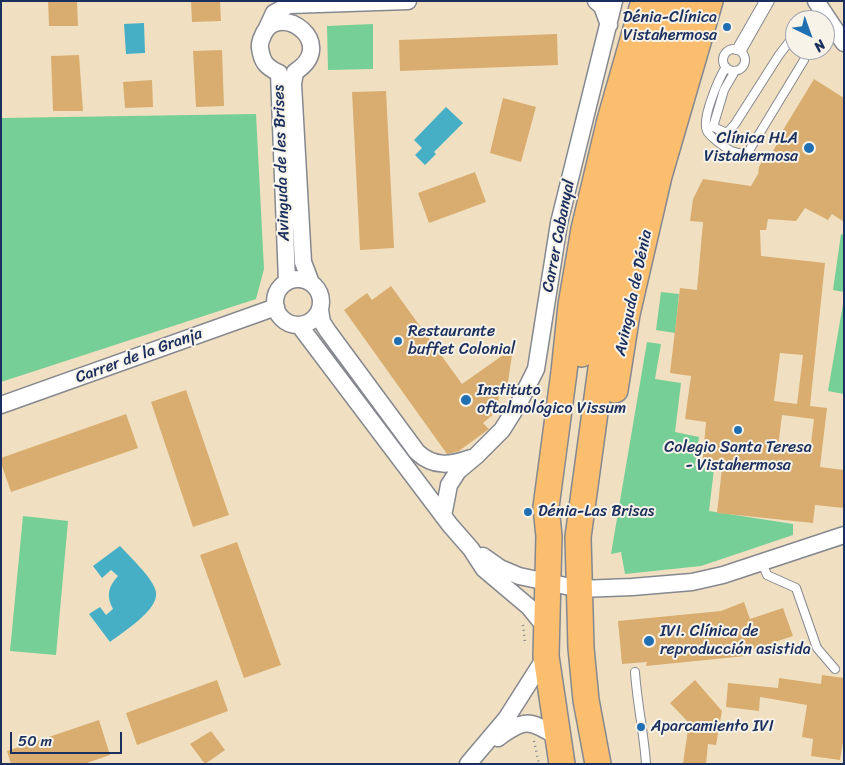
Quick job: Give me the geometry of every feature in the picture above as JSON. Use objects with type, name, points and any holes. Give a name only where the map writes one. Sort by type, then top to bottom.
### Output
[{"type":"main road","points":[[562,764],[539,643],[549,536],[546,507],[571,306],[584,229],[610,120],[644,1]]},
{"type":"main road","points":[[549,536],[560,508],[594,278],[636,104],[665,1]]},
{"type":"main road","name":"Avinguda de Dénia","points":[[598,764],[586,700],[581,648],[578,538],[614,273],[638,165],[684,1]]},
{"type":"main road","name":"Avinguda de Dénia","points":[[580,589],[592,533],[630,305],[659,176],[710,1]]},
{"type":"street","points":[[267,28],[274,13],[289,5],[408,1]]},
{"type":"street","points":[[596,1],[602,6],[609,25]]},
{"type":"street","name":"Carrer Cabanyal","points":[[476,456],[502,430],[520,403],[536,369],[559,223],[614,1]]},
{"type":"street","points":[[816,1],[844,43]]},
{"type":"street","name":"Avinguda de les Brises","points":[[287,282],[279,73],[268,68],[262,61],[259,44],[267,28],[278,22],[294,23],[308,36],[311,46],[310,56],[302,67],[295,72],[293,84],[303,262],[311,283]]},
{"type":"street","points":[[320,310],[312,320],[300,325],[284,321],[276,307],[277,293],[287,282],[299,279],[311,283],[320,295],[322,322],[327,330],[425,460],[433,463],[448,463],[459,462],[476,456]]},
{"type":"street","name":"Carrer de la Granja","points":[[1,405],[276,307]]},
{"type":"street","points":[[300,325],[443,516],[471,549],[484,569],[529,607],[542,623],[539,643],[506,719],[468,764]]},
{"type":"street","points":[[443,516],[449,485],[458,471],[476,456]]},
{"type":"street","points":[[471,549],[500,568],[519,576],[580,589],[692,582],[724,575],[844,535]]},
{"type":"street","points":[[472,764],[481,750],[516,724],[528,723],[539,726],[556,737]]},
{"type":"lane","points":[[738,51],[764,1]]},
{"type":"lane","points":[[738,51],[770,1]]},
{"type":"lane","points":[[738,51],[744,62],[741,68],[735,71],[724,90],[713,127],[727,133],[735,124],[785,47]]},
{"type":"lane","points":[[738,51],[728,51],[724,56],[726,67],[719,77],[714,92],[706,129],[709,134],[732,152],[747,154],[804,60]]},
{"type":"lane","points":[[726,67],[735,71]]},
{"type":"lane","points":[[762,562],[767,575],[796,588],[817,648],[835,669]]},
{"type":"lane","points":[[635,672],[637,702],[644,734],[646,764]]},
{"type":"path","points":[[522,619],[539,643]]},
{"type":"path","points":[[528,723],[539,764]]},
{"type":"green space","points":[[373,24],[373,69],[328,70],[327,26]]},
{"type":"green space","points":[[256,114],[264,269],[256,299],[1,382],[1,118]]},
{"type":"green space","points":[[841,234],[844,235],[844,292],[833,290]]},
{"type":"green space","points":[[661,292],[679,294],[675,333],[656,330]]},
{"type":"green space","points":[[844,298],[844,394],[828,391]]},
{"type":"green space","points":[[647,342],[661,344],[655,379],[681,383],[675,432],[699,437],[695,466],[714,469],[709,511],[793,524],[793,535],[701,566],[625,574],[621,552],[611,554]]},
{"type":"green space","points":[[23,516],[68,521],[56,655],[10,651]]},
{"type":"water","points":[[144,23],[145,53],[126,54],[124,24]]},
{"type":"water","points":[[446,107],[463,123],[434,152],[436,154],[425,165],[415,155],[422,148],[414,140]]},
{"type":"water","points":[[120,546],[141,568],[151,581],[156,592],[152,606],[146,613],[110,642],[89,614],[100,607],[106,615],[113,609],[109,600],[109,592],[118,576],[111,570],[102,578],[93,566]]},
{"type":"building","points":[[48,1],[77,1],[78,26],[49,26]]},
{"type":"building","points":[[191,1],[220,1],[221,21],[192,22]]},
{"type":"building","points":[[557,34],[558,65],[400,71],[399,40]]},
{"type":"building","points":[[222,50],[224,106],[196,107],[193,51]]},
{"type":"building","points":[[79,55],[83,111],[53,111],[51,56]]},
{"type":"building","points":[[814,79],[844,98],[844,222],[832,214],[828,220],[805,208],[796,221],[768,219],[766,230],[760,230],[761,256],[825,263],[810,406],[827,408],[820,467],[844,470],[844,508],[815,505],[813,523],[717,513],[722,468],[702,466],[706,422],[685,419],[691,376],[670,373],[680,288],[697,290],[703,222],[690,221],[693,199],[703,179],[751,186],[764,158],[771,154],[779,141],[777,140]],"holes":[[[780,353],[803,355],[797,404],[774,401]],[[782,415],[814,419],[810,451],[778,447]]]},
{"type":"building","points":[[152,80],[153,107],[125,108],[123,82]]},
{"type":"building","points":[[386,91],[394,248],[360,250],[352,92]]},
{"type":"building","points":[[503,98],[536,107],[521,162],[490,153]]},
{"type":"building","points":[[475,172],[486,202],[429,223],[418,193]]},
{"type":"building","points":[[391,286],[462,384],[513,348],[507,389],[499,394],[496,412],[483,423],[489,429],[459,451],[447,454],[344,310],[367,293],[372,300]]},
{"type":"building","points":[[186,390],[229,515],[193,527],[151,402]]},
{"type":"building","points":[[126,414],[138,448],[11,492],[1,458]]},
{"type":"building","points":[[237,542],[281,665],[244,678],[200,555]]},
{"type":"building","points":[[744,602],[750,619],[783,608],[793,636],[745,652],[746,656],[646,666],[647,662],[622,664],[618,621],[721,611]]},
{"type":"building","points":[[822,675],[844,678],[844,737],[840,760],[811,756],[813,739],[802,737],[807,705],[760,697],[759,711],[726,707],[728,683],[778,688],[779,678],[821,684]]},
{"type":"building","points":[[217,680],[228,711],[137,745],[126,713]]},
{"type":"building","points":[[695,680],[722,711],[716,745],[708,744],[706,764],[683,763],[689,723],[670,703]]},
{"type":"building","points":[[99,720],[110,755],[84,764],[11,764],[7,751]]},
{"type":"building","points":[[211,731],[225,750],[205,764],[190,744]]},
{"type":"place","name":"Dénia-Clínica Vistahermosa","points":[[727,27]]},
{"type":"place","name":"Clínica HLA Vistahermosa","points":[[809,148]]},
{"type":"place","name":"Restaurante buffet Colonial","points":[[398,341]]},
{"type":"place","name":"Instituto oftalmológico Vissum","points":[[466,400]]},
{"type":"place","name":"Colegio Santa Teresa - Vistahermosa","points":[[738,430]]},
{"type":"place","name":"Dénia-Las Brisas","points":[[528,512]]},
{"type":"place","name":"IVI. Clínica de reproducción asistida","points":[[649,641]]},
{"type":"place","name":"Aparcamiento IVI","points":[[641,727]]}]
